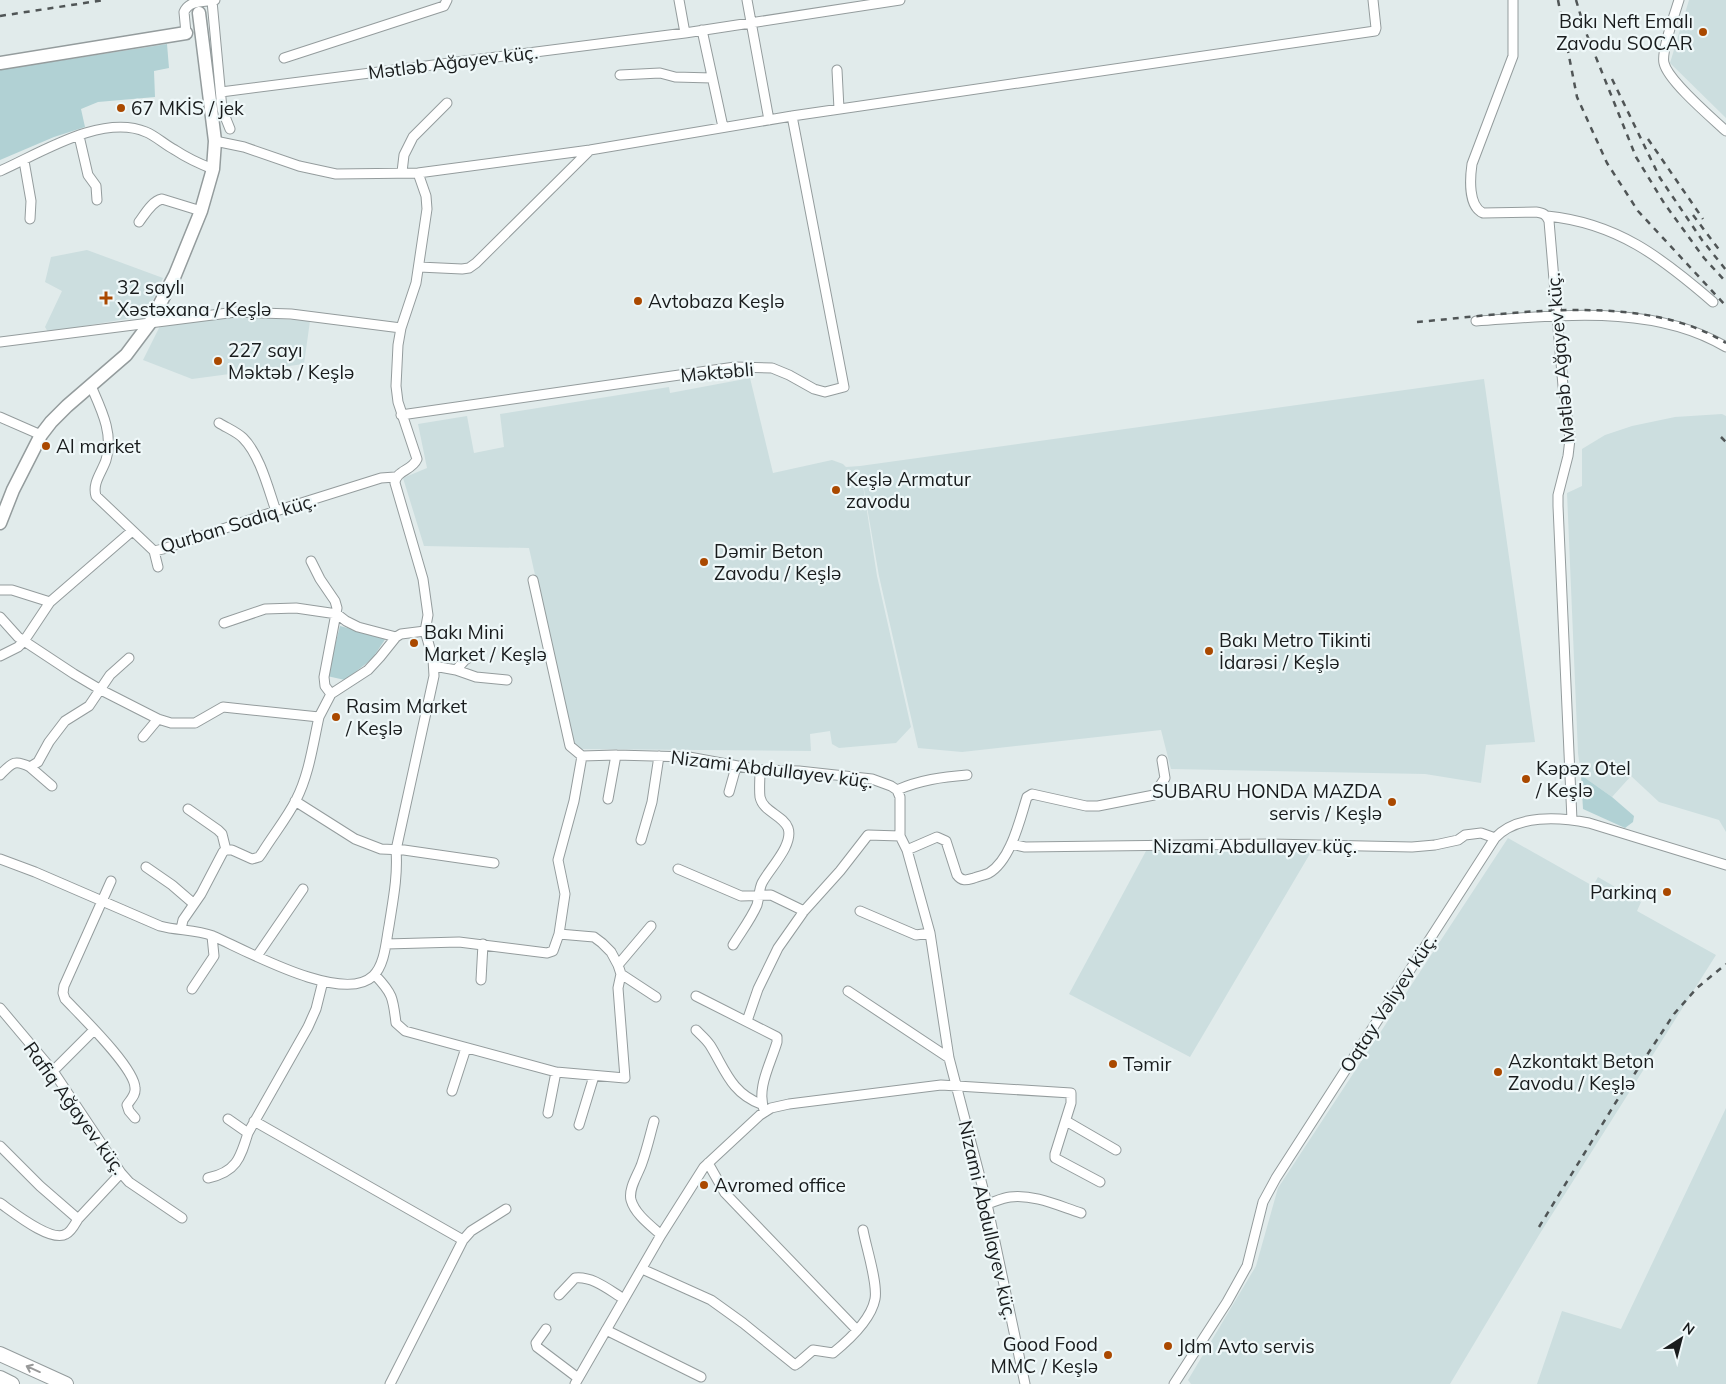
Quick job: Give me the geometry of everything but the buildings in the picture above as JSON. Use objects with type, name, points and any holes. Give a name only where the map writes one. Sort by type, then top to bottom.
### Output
[{"type":"main road","points":[[0,1354],[66,1384]]},
{"type":"main road","points":[[0,1378],[12,1384]]},
{"type":"street","points":[[0,63],[186,33],[185,9],[193,4],[214,0],[222,110],[230,129]]},
{"type":"street","points":[[284,58],[444,6],[447,0]]},
{"type":"street","points":[[680,0],[685,33]]},
{"type":"street","points":[[747,0],[769,120]]},
{"type":"street","name":"Mətləb Ağayev küç.","points":[[221,92],[685,33],[900,0]]},
{"type":"street","points":[[215,141],[244,147],[299,166],[336,174],[418,173],[590,150],[792,116],[1375,31],[1373,0]]},
{"type":"street","points":[[1513,0],[1513,56],[1472,164],[1474,206],[1483,213],[1536,212],[1546,216],[1569,218],[1613,232],[1642,247],[1675,269],[1713,302]]},
{"type":"street","points":[[1679,0],[1665,51],[1664,62],[1673,79],[1726,131]]},
{"type":"street","points":[[0,523],[13,490],[41,436],[56,417],[126,355],[150,324],[175,275],[201,211],[213,169],[215,141],[198,13]]},
{"type":"street","points":[[702,30],[723,127]]},
{"type":"street","points":[[837,70],[839,109]]},
{"type":"street","points":[[620,75],[660,73],[675,77],[712,78]]},
{"type":"street","points":[[402,172],[404,155],[413,137],[447,103]]},
{"type":"street","name":"Məktəbli","points":[[401,414],[736,367],[772,368],[824,392],[844,387],[792,116]]},
{"type":"street","points":[[0,171],[57,144],[79,136],[117,128],[131,128],[146,132],[197,163],[213,169]]},
{"type":"street","points":[[79,136],[88,175],[96,186],[97,200]]},
{"type":"street","points":[[419,267],[469,268],[590,150]]},
{"type":"street","points":[[24,161],[31,201],[30,219]]},
{"type":"street","points":[[0,859],[36,872],[160,926],[189,929],[212,936],[280,967],[323,981],[347,985],[356,984],[368,980],[375,974],[386,944],[397,870],[396,850],[434,676],[434,666],[425,631],[428,615],[423,579],[395,483],[395,477],[411,468],[417,459],[401,414],[396,386],[398,345],[401,328],[416,284],[427,209],[426,196],[418,173]]},
{"type":"street","points":[[139,222],[157,200],[162,199],[201,211]]},
{"type":"street","name":"Mətləb Ağayev küç.","points":[[1546,216],[1549,221],[1556,316],[1570,439],[1568,456],[1559,489],[1558,506],[1572,820]]},
{"type":"street","points":[[0,342],[236,312],[291,314],[401,328]]},
{"type":"street","points":[[1476,321],[1556,316],[1608,316],[1659,322],[1716,341],[1726,348]]},
{"type":"street","name":"Qurban Sadıq küç.","points":[[91,386],[105,419],[108,440],[106,461],[95,485],[96,496],[154,550],[163,549],[381,478],[395,477]]},
{"type":"street","points":[[0,417],[41,436]]},
{"type":"street","points":[[219,423],[242,437],[251,447],[262,471],[276,511]]},
{"type":"street","points":[[0,656],[18,647],[50,602],[132,531]]},
{"type":"street","points":[[154,550],[158,567]]},
{"type":"street","points":[[311,561],[320,579],[335,601],[337,614],[324,677],[325,686],[331,694]]},
{"type":"street","points":[[386,944],[440,941],[483,944],[548,954],[553,951],[559,934],[565,894],[558,860],[574,801],[582,756],[570,746],[533,580]]},
{"type":"street","points":[[0,590],[12,590],[50,602]]},
{"type":"street","points":[[224,623],[264,609],[296,608],[337,614],[346,622],[358,627],[396,637]]},
{"type":"street","points":[[0,617],[10,630],[24,641],[101,690],[158,719],[171,722],[195,723],[223,706],[319,717]]},
{"type":"street","points":[[181,929],[184,920],[223,852],[232,850],[248,858],[259,857],[295,801],[304,780],[319,717],[331,694],[368,670],[396,637],[401,634],[425,631]]},
{"type":"street","points":[[456,670],[465,660],[473,656]]},
{"type":"street","points":[[30,766],[38,762],[49,742],[65,721],[85,710],[110,675],[129,658]]},
{"type":"street","points":[[434,666],[456,670],[476,677],[507,680]]},
{"type":"street","points":[[143,737],[158,719]]},
{"type":"street","points":[[608,799],[616,755]]},
{"type":"street","name":"Nizami Abdullayev küç.","points":[[582,756],[659,756],[704,759],[736,767],[760,770],[799,771],[872,779],[897,790],[900,797],[900,836],[907,850],[930,933],[949,1058],[987,1204],[1025,1384]]},
{"type":"street","points":[[641,840],[652,802],[659,756]]},
{"type":"street","points":[[907,850],[937,837],[942,838],[946,842],[960,880],[965,881],[989,873],[999,863],[1011,844],[1028,797],[1032,794],[1086,806],[1098,806],[1154,795],[1164,778],[1162,760]]},
{"type":"street","points":[[0,775],[15,762],[19,762],[30,766],[52,786]]},
{"type":"street","points":[[729,792],[736,767]]},
{"type":"street","points":[[733,945],[754,911],[762,884],[779,858],[789,837],[789,830],[786,824],[763,804],[760,797],[760,770]]},
{"type":"street","points":[[897,790],[913,783],[934,778],[967,775]]},
{"type":"street","points":[[295,801],[355,839],[381,849],[494,863]]},
{"type":"street","points":[[188,809],[222,834],[226,850]]},
{"type":"street","name":"Oqtay Vəliyev küç.","points":[[1174,1384],[1227,1302],[1247,1266],[1263,1202],[1269,1190],[1495,838],[1502,830],[1519,823],[1539,820],[1572,820],[1598,826],[1726,865]]},
{"type":"street","name":"Nizami Abdullayev küç.","points":[[1011,844],[1025,847],[1268,844],[1412,847],[1435,846],[1458,840],[1465,835],[1481,833],[1495,838]]},
{"type":"street","points":[[747,1021],[768,967],[778,948],[804,911],[852,856],[865,837],[872,834],[900,836]]},
{"type":"street","points":[[146,867],[172,885],[194,904]]},
{"type":"street","points":[[678,869],[741,896],[770,895],[780,898],[804,911]]},
{"type":"street","points":[[112,881],[71,968],[63,993],[65,999],[124,1065],[133,1080],[136,1087],[134,1096],[127,1105],[129,1111],[136,1118]]},
{"type":"street","points":[[257,956],[303,889]]},
{"type":"street","points":[[860,911],[916,934],[930,933]]},
{"type":"street","points":[[375,974],[388,988],[393,998],[396,1024],[405,1031],[556,1072],[625,1078],[618,988],[620,970],[651,926]]},
{"type":"street","points":[[559,934],[594,937],[610,952],[620,970],[656,997]]},
{"type":"street","points":[[192,989],[214,956],[212,936]]},
{"type":"street","points":[[481,980],[483,944]]},
{"type":"street","points":[[208,1178],[229,1171],[242,1151],[254,1121],[308,1027],[316,1009],[323,981]]},
{"type":"street","points":[[848,991],[949,1058]]},
{"type":"street","points":[[696,996],[774,1035],[778,1039],[761,1092],[763,1108]]},
{"type":"street","name":"Rafiq Ağayev küç.","points":[[0,1008],[53,1071],[129,1182],[182,1218]]},
{"type":"street","points":[[53,1071],[94,1030]]},
{"type":"street","points":[[696,1030],[709,1044],[730,1080],[743,1094],[763,1108]]},
{"type":"street","points":[[452,1091],[466,1048]]},
{"type":"street","points":[[548,1113],[556,1072]]},
{"type":"street","points":[[579,1125],[594,1076]]},
{"type":"street","points":[[546,1329],[536,1343],[537,1347],[576,1381],[693,1183],[708,1163],[763,1108],[921,1086],[956,1085],[1071,1093],[1071,1103],[1055,1154],[1056,1158],[1100,1182]]},
{"type":"street","points":[[228,1119],[248,1133]]},
{"type":"street","points":[[254,1121],[463,1240]]},
{"type":"street","points":[[654,1121],[630,1198],[634,1207],[644,1219],[661,1235]]},
{"type":"street","points":[[1066,1121],[1116,1150]]},
{"type":"street","points":[[0,1146],[40,1186],[78,1219]]},
{"type":"street","points":[[708,1163],[725,1193],[856,1330]]},
{"type":"street","points":[[0,1203],[44,1233],[59,1237],[67,1234],[78,1219],[121,1172]]},
{"type":"street","points":[[987,1204],[1011,1197],[1028,1198],[1081,1213]]},
{"type":"street","points":[[390,1384],[463,1240],[471,1231],[506,1209]]},
{"type":"street","points":[[642,1269],[711,1300],[795,1365],[813,1350],[833,1353],[867,1318],[875,1298],[875,1287],[863,1230]]},
{"type":"street","points":[[559,1295],[575,1278],[584,1277],[624,1299]]},
{"type":"street","points":[[606,1330],[701,1377]]},
{"type":"shaded area","name":"Bakı Neft Emalı Zavodu SOCAR","points":[[1689,0],[1726,0],[1726,118],[1670,63]]},
{"type":"shaded area","points":[[167,44],[169,68],[154,71],[155,97],[98,102],[81,109],[85,127],[54,137],[0,160],[0,70]]},
{"type":"shaded area","name":"32 saylı Xəstəxana / Keşlə","points":[[87,250],[163,278],[150,306],[145,313],[138,317],[48,332],[45,327],[62,291],[45,282],[51,257]]},
{"type":"shaded area","points":[[230,316],[310,321],[304,364],[192,379],[143,360],[160,326]]},
{"type":"shaded area","name":"Dəmir Beton Zavodu / Keşlə","points":[[750,378],[773,473],[832,460],[846,467],[860,466],[877,576],[911,727],[896,743],[839,748],[832,744],[830,731],[810,734],[811,751],[576,749],[573,745],[529,548],[424,546],[403,478],[427,468],[418,424],[467,416],[474,453],[504,447],[500,414],[669,387],[670,393]]},
{"type":"shaded area","name":"Bakı Metro Tikinti İdarəsi / Keşlə","points":[[1484,379],[1535,742],[1486,745],[1481,783],[1425,774],[1171,769],[1161,730],[962,752],[918,748],[879,576],[860,466]]},
{"type":"shaded area","points":[[1722,414],[1726,416],[1726,832],[1719,820],[1659,802],[1631,776],[1612,797],[1581,775],[1578,753],[1567,493],[1582,486],[1582,449],[1605,435],[1632,426],[1675,417]]},
{"type":"shaded area","points":[[340,626],[386,638],[372,659],[345,680],[327,676]]},
{"type":"shaded area","points":[[1581,775],[1612,797],[1634,816],[1633,822],[1625,828],[1583,809]]},
{"type":"shaded area","name":"Azkontakt Beton Zavodu / Keşlə","points":[[1508,838],[1593,886],[1598,877],[1641,902],[1637,911],[1716,955],[1539,1235],[1450,1384],[1191,1384],[1188,1380],[1256,1266],[1278,1188]]},
{"type":"shaded area","points":[[1146,851],[1311,852],[1190,1057],[1069,994]]},
{"type":"shaded area","points":[[1726,1108],[1726,1384],[1537,1384],[1562,1311],[1621,1329]]},
{"type":"railway","points":[[0,16],[104,0]]},
{"type":"railway","points":[[1558,0],[1577,97],[1607,163],[1638,211],[1726,306]]},
{"type":"railway","points":[[1576,0],[1585,30],[1636,157],[1664,203],[1704,258],[1726,282]]},
{"type":"railway","points":[[1612,79],[1660,178],[1702,240],[1726,270]]},
{"type":"railway","points":[[1648,139],[1703,219]]},
{"type":"railway","points":[[1693,215],[1720,251]]},
{"type":"railway","points":[[1417,322],[1534,311],[1616,311],[1656,317],[1693,327],[1726,343]]},
{"type":"railway","points":[[1721,437],[1726,442]]},
{"type":"railway","points":[[1539,1227],[1616,1102],[1674,1014],[1697,988],[1726,964]]},
{"type":"place","name":"Bakı Neft Emalı Zavodu SOCAR","points":[[1703,32]]},
{"type":"place","name":"67 MKİS / jek","points":[[121,108]]},
{"type":"place","name":"32 saylı Xəstəxana / Keşlə","points":[[106,298]]},
{"type":"place","name":"Avtobaza Keşlə","points":[[638,301]]},
{"type":"place","name":"227 sayı Məktəb / Keşlə","points":[[218,361]]},
{"type":"place","name":"Al market","points":[[46,446]]},
{"type":"place","name":"Keşlə Armatur zavodu","points":[[836,490]]},
{"type":"place","name":"Dəmir Beton Zavodu / Keşlə","points":[[704,562]]},
{"type":"place","name":"Bakı Mini Market / Keşlə","points":[[414,643]]},
{"type":"place","name":"Bakı Metro Tikinti İdarəsi / Keşlə","points":[[1209,651]]},
{"type":"place","name":"Rasim Market / Keşlə","points":[[336,717]]},
{"type":"place","name":"Kəpəz Otel / Keşlə","points":[[1526,779]]},
{"type":"place","name":"SUBARU HONDA MAZDA servis / Keşlə","points":[[1392,802]]},
{"type":"place","name":"Parkinq","points":[[1667,892]]},
{"type":"place","name":"Təmir","points":[[1113,1064]]},
{"type":"place","name":"Azkontakt Beton Zavodu / Keşlə","points":[[1498,1072]]},
{"type":"place","name":"Avromed office","points":[[704,1185]]},
{"type":"place","name":"Jdm Avto servis","points":[[1168,1346]]},
{"type":"place","name":"Good Food MMC / Keşlə","points":[[1108,1355]]}]
